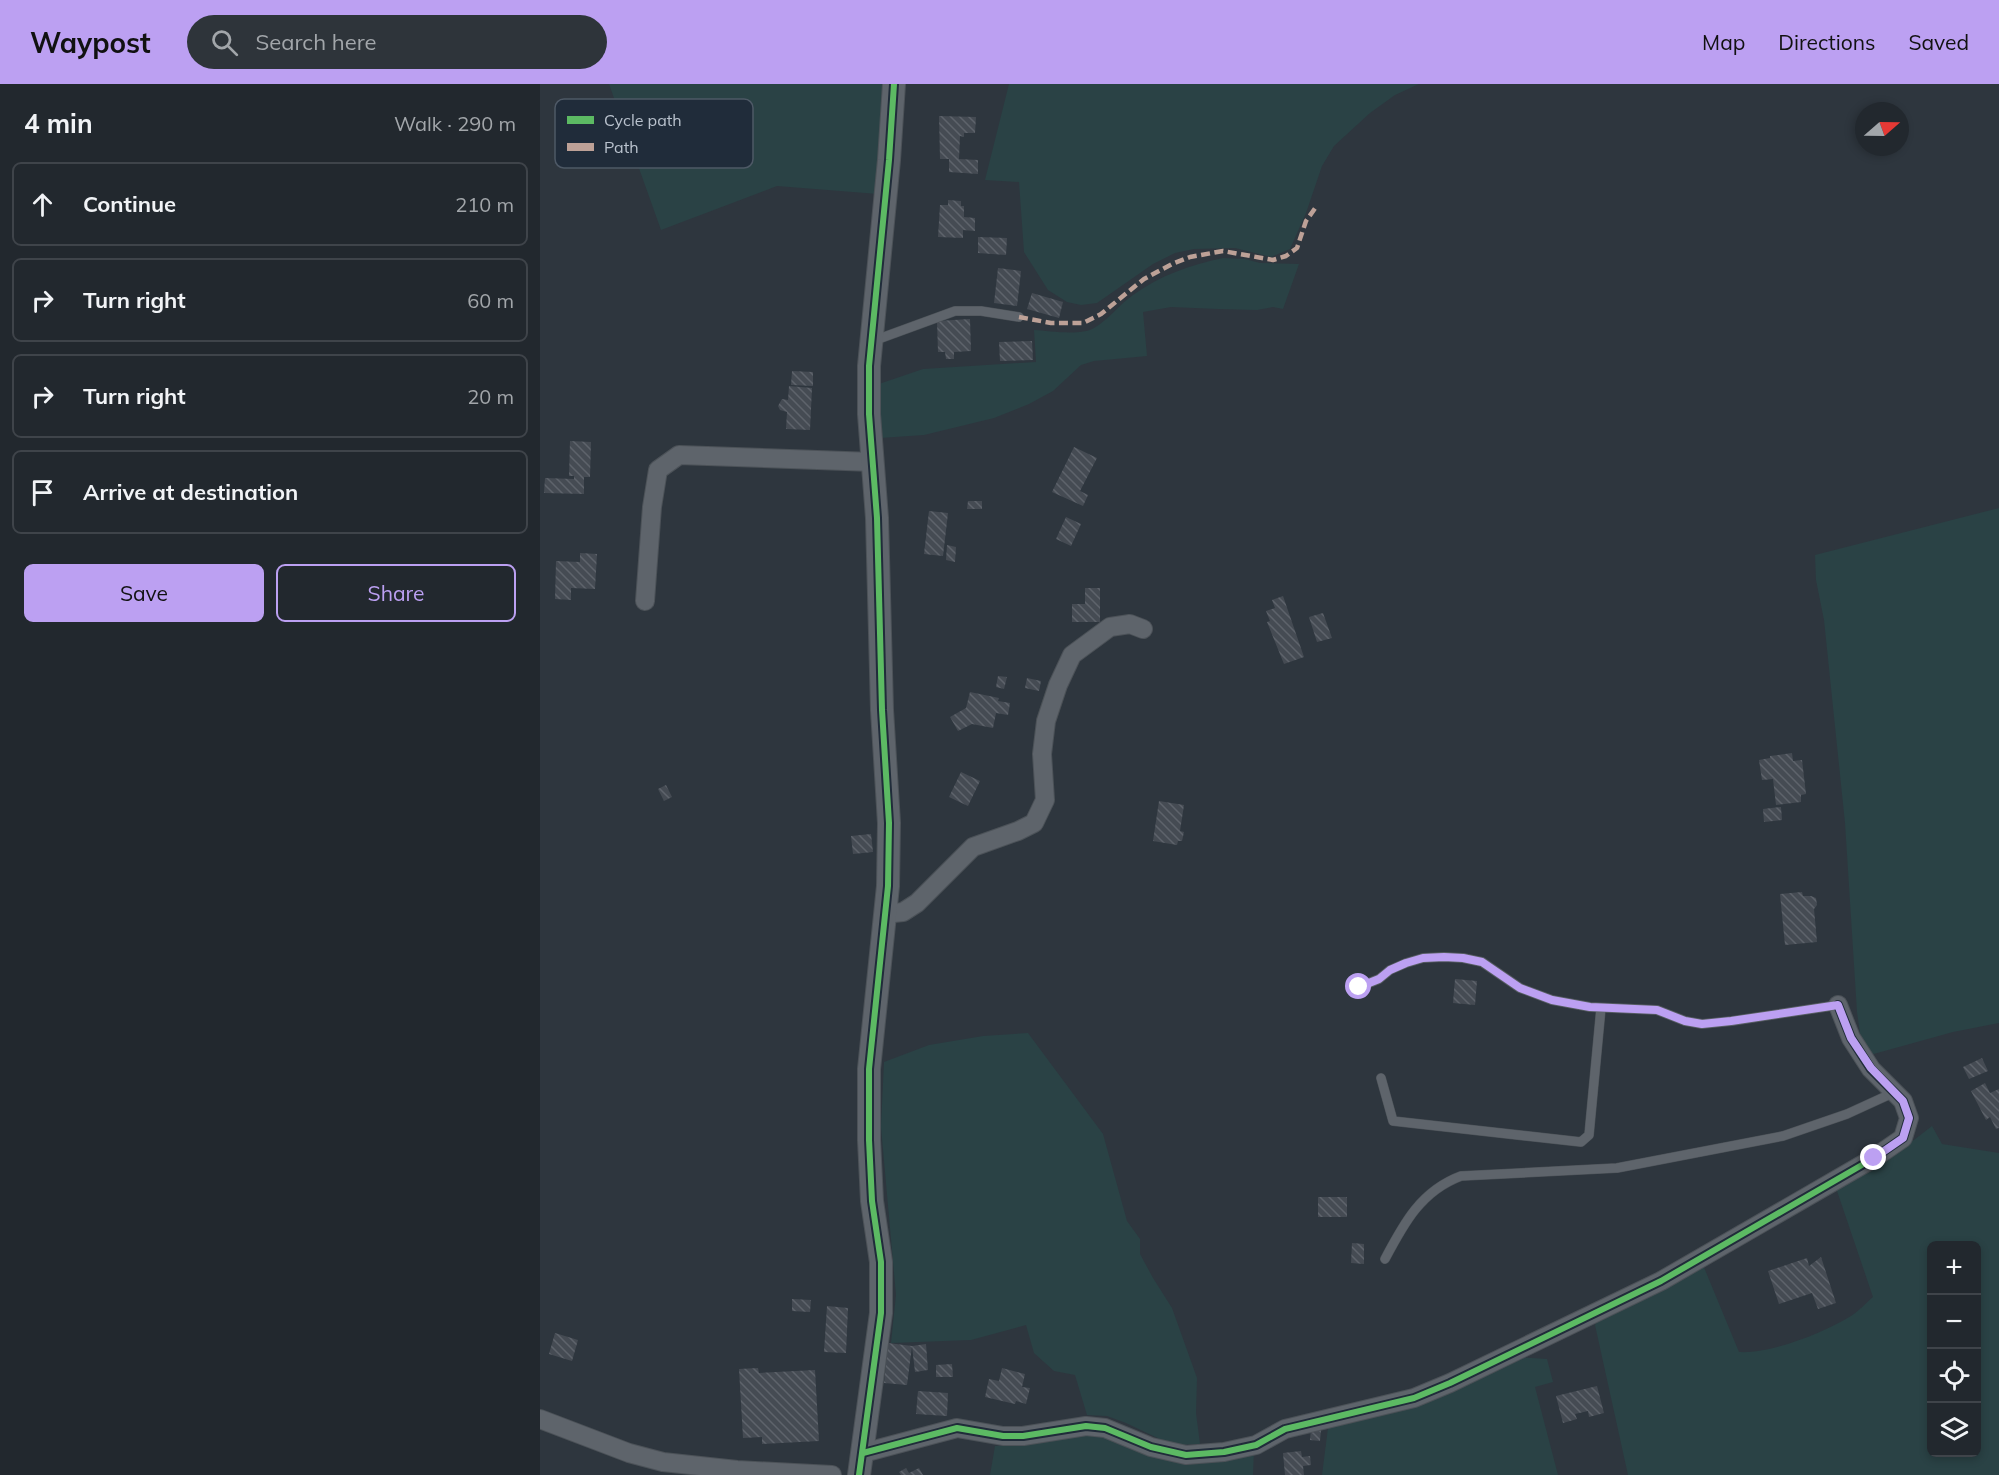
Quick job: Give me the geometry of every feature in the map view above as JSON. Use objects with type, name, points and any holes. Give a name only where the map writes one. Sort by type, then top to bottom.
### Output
[{"type":"street","points":[[894,84],[869,366],[869,414],[877,518],[882,710],[889,823],[888,886],[869,1069],[869,1140],[872,1201],[881,1262],[881,1313],[861,1464],[957,1428],[1004,1436],[1023,1436],[1086,1426],[1105,1428],[1151,1447],[1186,1455],[1224,1452],[1256,1445],[1286,1429],[1414,1398],[1450,1383],[1661,1281],[1874,1158],[1903,1138],[1909,1118],[1903,1101],[1871,1068],[1851,1038],[1838,1005]]},
{"type":"street","points":[[645,601],[652,507],[658,471],[679,454],[873,462]]},
{"type":"street","points":[[884,914],[903,912],[917,903],[973,847],[1034,823],[1045,800],[1042,754],[1046,721],[1058,685],[1072,655],[1110,627],[1130,624],[1143,629]]},
{"type":"street","points":[[540,1419],[629,1453],[663,1462],[737,1470],[832,1475]]},
{"type":"lane","points":[[871,342],[955,310],[981,311],[1019,317]]},
{"type":"lane","points":[[1359,987],[1379,979],[1390,970],[1423,958],[1463,958],[1482,962],[1520,988],[1552,1000],[1600,1008],[1657,1010],[1685,1021],[1702,1024],[1838,1005]]},
{"type":"lane","points":[[1381,1078],[1393,1120],[1581,1142],[1589,1136],[1600,1008]]},
{"type":"lane","points":[[1385,1259],[1406,1219],[1432,1191],[1461,1176],[1617,1168],[1784,1136],[1847,1114],[1894,1092]]},
{"type":"green space","points":[[609,84],[886,84],[878,194],[777,186],[661,230],[639,168],[753,168],[753,99],[614,99]]},
{"type":"green space","points":[[1009,84],[1419,84],[1395,95],[1370,113],[1334,146],[1322,166],[1306,213],[1290,249],[1271,257],[1235,248],[1194,249],[1175,253],[1153,264],[1097,303],[1081,305],[1067,302],[1048,290],[1024,252],[1019,182],[985,180]]},
{"type":"green space","points":[[1223,258],[1245,259],[1260,263],[1299,264],[1283,309],[1273,307],[1257,310],[1171,307],[1143,312],[1147,356],[1094,361],[1081,365],[1053,391],[1029,404],[994,418],[924,435],[880,438],[876,385],[923,369],[1036,362],[1034,330],[1081,332],[1094,328],[1128,299],[1165,276]]},
{"type":"green space","points":[[1999,508],[1999,1023],[1953,1032],[1870,1055],[1861,1040],[1857,1012],[1845,823],[1815,555]]},
{"type":"green space","points":[[1028,1033],[1103,1134],[1127,1221],[1140,1239],[1140,1254],[1172,1308],[1197,1378],[1196,1413],[1200,1444],[1181,1445],[1166,1442],[1107,1416],[1087,1415],[1075,1375],[1054,1371],[1034,1353],[1026,1325],[971,1340],[891,1343],[896,1295],[881,1127],[884,1062],[929,1045],[983,1036]]},
{"type":"green space","points":[[1932,1126],[1942,1144],[1999,1153],[1999,1475],[1628,1475],[1595,1325],[1600,1317],[1703,1265],[1739,1352],[1766,1350],[1781,1346],[1839,1323],[1854,1314],[1873,1297],[1836,1188],[1914,1140]]},
{"type":"green space","points":[[1517,1357],[1547,1359],[1553,1382],[1535,1387],[1558,1475],[1322,1475],[1329,1420]]},
{"type":"green space","points":[[1089,1431],[1142,1449],[1254,1448],[1253,1475],[990,1475],[995,1446],[1047,1442]]},
{"type":"building","points":[[939,116],[976,117],[975,133],[964,133],[964,137],[960,136],[959,159],[978,160],[978,174],[949,172],[949,159],[940,159]]},
{"type":"building","points":[[948,200],[961,201],[961,206],[964,206],[964,217],[975,218],[975,231],[963,230],[963,238],[938,237],[940,205],[948,205]]},
{"type":"building","points":[[978,237],[1007,238],[1006,255],[978,253]]},
{"type":"building","points":[[998,268],[1021,271],[1017,306],[994,303]]},
{"type":"building","points":[[1032,293],[1063,302],[1059,318],[1027,309]]},
{"type":"building","points":[[970,319],[971,351],[954,352],[954,359],[946,359],[945,352],[938,352],[937,321]]},
{"type":"building","points":[[1032,341],[1033,360],[1000,361],[999,342]]},
{"type":"building","points":[[792,371],[813,372],[813,386],[791,385]]},
{"type":"building","points":[[789,386],[812,388],[810,430],[786,429],[787,412],[780,410],[778,406],[782,399],[788,400]]},
{"type":"building","points":[[570,441],[591,442],[590,477],[584,477],[584,494],[544,493],[545,478],[574,479],[574,476],[569,476]]},
{"type":"building","points":[[1074,447],[1097,458],[1080,491],[1088,495],[1083,506],[1052,492]]},
{"type":"building","points":[[968,501],[982,501],[982,509],[967,509]]},
{"type":"building","points":[[929,511],[948,513],[943,556],[924,554]]},
{"type":"building","points":[[1066,517],[1081,524],[1071,546],[1056,539]]},
{"type":"building","points":[[947,545],[956,547],[955,562],[946,560]]},
{"type":"building","points":[[580,553],[597,554],[595,589],[571,588],[571,600],[555,599],[556,561],[580,562]]},
{"type":"building","points":[[1085,588],[1100,588],[1100,622],[1072,622],[1072,604],[1085,604]]},
{"type":"building","points":[[1283,596],[1304,657],[1284,664],[1267,622],[1270,621],[1266,611],[1275,608],[1272,600]]},
{"type":"building","points":[[1323,613],[1332,638],[1317,642],[1309,617]]},
{"type":"building","points":[[998,676],[1007,677],[1004,689],[996,687]]},
{"type":"building","points":[[1027,678],[1041,681],[1039,691],[1025,688]]},
{"type":"building","points":[[970,692],[999,698],[998,701],[1010,703],[1008,715],[996,713],[993,728],[972,724],[958,731],[950,717],[966,708]]},
{"type":"building","points":[[1792,753],[1793,761],[1802,760],[1806,794],[1801,795],[1801,802],[1776,805],[1773,779],[1762,780],[1759,760]]},
{"type":"building","points":[[961,772],[980,781],[968,806],[949,797]]},
{"type":"building","points":[[666,785],[672,797],[664,801],[658,789]]},
{"type":"building","points":[[1159,801],[1184,805],[1180,831],[1184,832],[1182,841],[1178,841],[1177,845],[1153,841]]},
{"type":"building","points":[[1781,807],[1782,820],[1764,822],[1763,809]]},
{"type":"building","points":[[871,834],[873,852],[853,854],[851,836]]},
{"type":"building","points":[[1802,892],[1803,896],[1816,898],[1817,905],[1814,909],[1817,942],[1785,945],[1780,894]]},
{"type":"building","points":[[1455,979],[1477,981],[1475,1005],[1453,1003]]},
{"type":"building","points":[[1982,1058],[1988,1071],[1969,1079],[1963,1067]]},
{"type":"building","points":[[1985,1083],[1990,1093],[1999,1089],[1999,1128],[1996,1129],[1990,1117],[1986,1120],[1971,1091]]},
{"type":"building","points":[[1318,1197],[1347,1197],[1347,1217],[1318,1217]]},
{"type":"building","points":[[1352,1243],[1364,1244],[1364,1264],[1351,1263]]},
{"type":"building","points":[[1821,1257],[1836,1303],[1818,1309],[1812,1293],[1779,1304],[1768,1271],[1807,1258],[1809,1266]]},
{"type":"building","points":[[792,1299],[811,1300],[810,1312],[792,1311]]},
{"type":"building","points":[[827,1306],[848,1308],[846,1353],[824,1352]]},
{"type":"building","points":[[555,1333],[578,1340],[572,1361],[549,1354]]},
{"type":"building","points":[[888,1343],[912,1346],[907,1385],[884,1383]]},
{"type":"building","points":[[926,1344],[928,1370],[915,1372],[912,1346]]},
{"type":"building","points":[[952,1364],[953,1377],[936,1377],[936,1365]]},
{"type":"building","points":[[758,1368],[759,1373],[815,1370],[819,1441],[762,1444],[762,1437],[743,1438],[739,1369]]},
{"type":"building","points":[[1002,1368],[1025,1374],[1022,1387],[1030,1388],[1026,1404],[1016,1401],[1015,1404],[985,1397],[989,1379],[999,1381]]},
{"type":"building","points":[[1597,1386],[1604,1413],[1589,1417],[1588,1411],[1575,1414],[1577,1419],[1563,1423],[1556,1396]]},
{"type":"building","points":[[918,1391],[948,1393],[947,1416],[916,1414]]},
{"type":"building","points":[[1311,1429],[1321,1430],[1320,1441],[1310,1440]]},
{"type":"building","points":[[1301,1451],[1302,1457],[1310,1456],[1311,1465],[1303,1466],[1304,1475],[1285,1475],[1283,1453]]},
{"type":"building","points":[[906,1468],[909,1473],[919,1468],[923,1475],[901,1475],[899,1472]]},
{"type":"marked path","points":[[1019,317],[1051,323],[1083,323],[1101,314],[1144,279],[1190,257],[1223,251],[1273,260],[1286,256],[1297,248],[1306,221],[1316,207]]},
{"type":"cycle path","points":[[859,1475],[881,1313],[881,1262],[872,1201],[869,1069],[888,886],[889,823],[882,710],[877,518],[869,414],[869,366],[894,84]]},
{"type":"cycle path","points":[[863,1453],[957,1428],[1003,1436],[1023,1436],[1086,1426],[1105,1428],[1151,1447],[1186,1455],[1224,1452],[1256,1445],[1285,1429],[1414,1398],[1450,1383],[1661,1281],[1874,1158],[1903,1138],[1909,1118],[1903,1101],[1871,1069],[1851,1038],[1838,1005]]},
{"type":"route","points":[[1359,987],[1379,979],[1390,970],[1406,963],[1423,958],[1444,957],[1482,962],[1520,988],[1552,1000],[1590,1007],[1657,1010],[1685,1021],[1702,1024],[1838,1005],[1851,1038],[1871,1068],[1903,1101],[1909,1118],[1903,1138],[1874,1158]]}]
